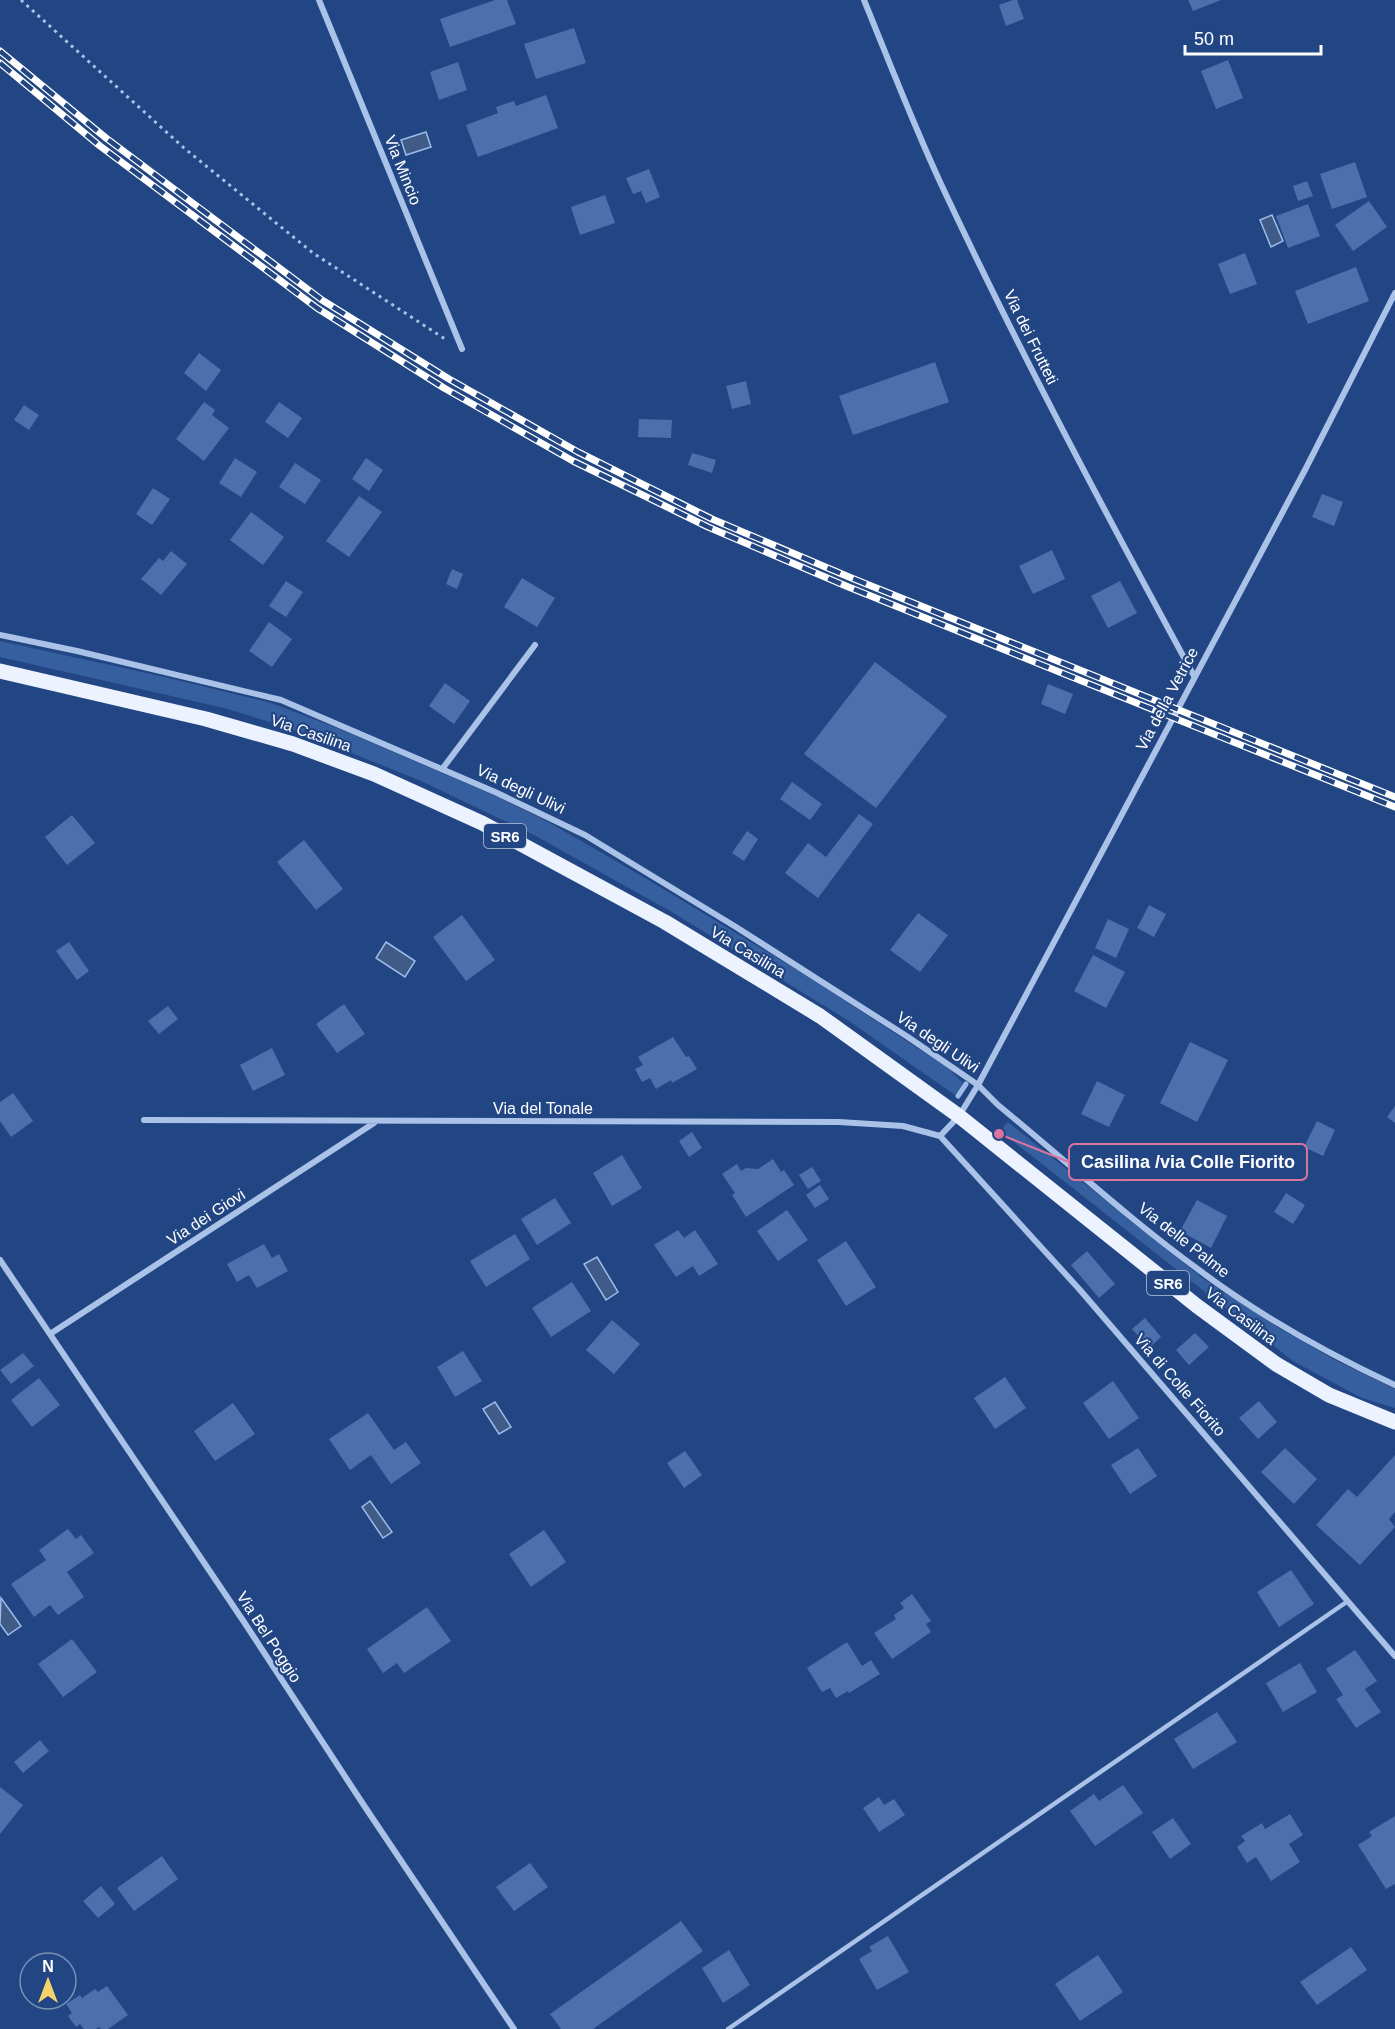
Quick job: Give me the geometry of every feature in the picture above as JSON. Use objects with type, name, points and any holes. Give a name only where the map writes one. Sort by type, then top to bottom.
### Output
[{"type":"main road","name":"Via Casilina","points":[[0,671],[217,722],[293,744],[396,783],[482,824],[664,922],[820,1016],[960,1116],[1180,1292],[1276,1364],[1329,1395],[1395,1422]]},
{"type":"street","name":"Via Mincio","points":[[319,0],[462,350]]},
{"type":"street","name":"Via dei Frutteti","points":[[864,0],[941,183],[981,265],[1055,415],[1194,676]]},
{"type":"street","name":"Via della Vetrice","points":[[940,1136],[960,1116],[978,1085],[1305,470],[1395,293]]},
{"type":"street","name":"Via degli Ulivi","points":[[0,635],[100,656],[280,700],[443,768],[585,835],[736,927],[908,1037],[978,1085]]},
{"type":"street","points":[[443,768],[535,645]]},
{"type":"street","name":"Via delle Palme","points":[[978,1085],[998,1105],[1152,1233],[1221,1286],[1323,1349],[1395,1384]]},
{"type":"street","name":"Via del Tonale","points":[[144,1120],[829,1122],[903,1126],[940,1136]]},
{"type":"street","name":"Via dei Giovi","points":[[50,1334],[376,1122]]},
{"type":"street","name":"Via di Colle Fiorito","points":[[940,1136],[1080,1290],[1395,1656]]},
{"type":"street","name":"Via Bel Poggio","points":[[0,1260],[514,2029]]},
{"type":"lane","points":[[728,2029],[1348,1601]]},
{"type":"path","points":[[21,0],[184,148],[313,254],[462,350]]},
{"type":"shaded area","points":[[426,132],[431,147],[406,155],[401,140]]},
{"type":"shaded area","points":[[1272,215],[1283,241],[1271,247],[1260,220]]},
{"type":"shaded area","points":[[0,641],[271,703],[337,728],[498,797],[550,823],[645,878],[807,976],[948,1068],[963,1083],[955,1095],[849,1021],[672,912],[534,835],[419,780],[286,727],[224,708],[0,657]]},
{"type":"shaded area","points":[[386,942],[415,961],[405,977],[376,958]]},
{"type":"shaded area","points":[[1008,1122],[1201,1277],[1279,1328],[1333,1359],[1395,1389],[1395,1408],[1362,1398],[1293,1361],[1000,1131]]},
{"type":"shaded area","points":[[597,1257],[618,1292],[606,1300],[584,1264]]},
{"type":"shaded area","points":[[495,1402],[511,1427],[499,1434],[483,1409]]},
{"type":"shaded area","points":[[370,1501],[392,1532],[383,1538],[362,1507]]},
{"type":"shaded area","points":[[1,1598],[21,1626],[8,1635],[0,1624]]},
{"type":"building","points":[[495,0],[507,0],[516,24],[450,47],[440,19]]},
{"type":"building","points":[[1017,0],[1024,19],[1006,26],[999,5]]},
{"type":"building","points":[[1188,0],[1221,0],[1193,11]]},
{"type":"building","points":[[574,28],[586,63],[536,79],[524,44]]},
{"type":"building","points":[[1228,60],[1243,98],[1216,109],[1201,71]]},
{"type":"building","points":[[458,62],[467,90],[439,100],[430,72]]},
{"type":"building","points":[[546,95],[558,128],[478,157],[466,125],[498,113],[496,107],[514,101],[516,106]]},
{"type":"building","points":[[1355,162],[1367,197],[1332,209],[1320,174]]},
{"type":"building","points":[[649,169],[660,197],[646,203],[641,191],[633,194],[626,178]]},
{"type":"building","points":[[1307,181],[1313,196],[1298,201],[1293,186]]},
{"type":"building","points":[[605,195],[615,223],[580,235],[571,207]]},
{"type":"building","points":[[1369,201],[1387,227],[1353,251],[1335,225]]},
{"type":"building","points":[[1308,204],[1320,236],[1288,248],[1276,216]]},
{"type":"building","points":[[1245,253],[1257,284],[1230,294],[1218,264]]},
{"type":"building","points":[[1356,267],[1369,301],[1308,324],[1295,291]]},
{"type":"building","points":[[199,353],[221,370],[206,391],[184,373]]},
{"type":"building","points":[[935,362],[949,402],[853,435],[839,396]]},
{"type":"building","points":[[746,381],[751,404],[732,409],[726,386]]},
{"type":"building","points":[[204,402],[215,410],[212,415],[229,428],[204,461],[176,439]]},
{"type":"building","points":[[279,402],[302,418],[288,438],[265,422]]},
{"type":"building","points":[[24,405],[39,415],[29,430],[14,420]]},
{"type":"building","points":[[639,419],[672,420],[671,438],[638,437]]},
{"type":"building","points":[[692,453],[716,460],[712,473],[688,465]]},
{"type":"building","points":[[235,458],[257,472],[241,497],[219,483]]},
{"type":"building","points":[[366,458],[383,470],[369,491],[352,479]]},
{"type":"building","points":[[295,463],[321,480],[305,504],[279,487]]},
{"type":"building","points":[[153,488],[170,499],[152,525],[136,514]]},
{"type":"building","points":[[1322,494],[1343,502],[1334,526],[1312,517]]},
{"type":"building","points":[[359,496],[382,512],[349,557],[326,541]]},
{"type":"building","points":[[251,512],[284,537],[263,565],[230,540]]},
{"type":"building","points":[[1052,550],[1065,579],[1033,594],[1019,566]]},
{"type":"building","points":[[171,551],[187,564],[161,595],[141,579],[159,558],[163,561]]},
{"type":"building","points":[[452,569],[463,574],[457,589],[446,584]]},
{"type":"building","points":[[522,578],[555,598],[537,627],[504,607]]},
{"type":"building","points":[[286,581],[303,592],[286,617],[269,606]]},
{"type":"building","points":[[1120,581],[1137,613],[1108,628],[1091,596]]},
{"type":"building","points":[[269,622],[292,639],[272,667],[249,651]]},
{"type":"building","points":[[875,662],[947,716],[876,808],[804,754]]},
{"type":"building","points":[[445,683],[470,701],[454,724],[429,706]]},
{"type":"building","points":[[1048,684],[1073,694],[1065,714],[1041,704]]},
{"type":"building","points":[[792,782],[822,804],[810,820],[780,799]]},
{"type":"building","points":[[859,814],[873,824],[818,898],[785,873],[808,843],[826,857]]},
{"type":"building","points":[[72,815],[95,843],[67,865],[45,837]]},
{"type":"building","points":[[747,831],[758,839],[744,861],[732,853]]},
{"type":"building","points":[[304,840],[343,889],[316,910],[277,862]]},
{"type":"building","points":[[1149,905],[1166,914],[1154,937],[1137,928]]},
{"type":"building","points":[[918,913],[948,935],[920,972],[890,950]]},
{"type":"building","points":[[462,915],[495,960],[466,981],[433,937]]},
{"type":"building","points":[[1108,919],[1129,929],[1116,958],[1095,948]]},
{"type":"building","points":[[69,942],[89,971],[77,980],[56,951]]},
{"type":"building","points":[[1093,955],[1125,972],[1106,1008],[1074,991]]},
{"type":"building","points":[[344,1004],[365,1034],[337,1053],[316,1024]]},
{"type":"building","points":[[168,1006],[178,1019],[159,1034],[148,1021]]},
{"type":"building","points":[[673,1037],[697,1069],[656,1089],[650,1078],[642,1082],[635,1069],[643,1065],[638,1057]]},
{"type":"building","points":[[1190,1042],[1228,1060],[1197,1122],[1160,1103]]},
{"type":"building","points":[[272,1048],[285,1075],[253,1091],[240,1065]]},
{"type":"building","points":[[1097,1081],[1125,1095],[1109,1127],[1081,1114]]},
{"type":"building","points":[[13,1093],[33,1121],[11,1137],[0,1121],[0,1102]]},
{"type":"building","points":[[1395,1106],[1395,1123],[1387,1117]]},
{"type":"building","points":[[1317,1121],[1335,1130],[1323,1156],[1304,1147]]},
{"type":"building","points":[[692,1132],[702,1148],[689,1157],[679,1141]]},
{"type":"building","points":[[1124,1153],[1135,1158],[1123,1182],[1112,1176]]},
{"type":"building","points":[[622,1155],[642,1188],[612,1206],[593,1173]]},
{"type":"building","points":[[773,1159],[781,1172],[784,1170],[794,1185],[746,1217],[732,1195],[735,1193],[722,1174],[737,1164],[741,1171],[746,1168],[758,1169]]},
{"type":"building","points":[[812,1167],[821,1181],[808,1189],[799,1175]]},
{"type":"building","points":[[820,1185],[829,1199],[815,1208],[806,1195]]},
{"type":"building","points":[[1286,1193],[1305,1205],[1293,1224],[1274,1212]]},
{"type":"building","points":[[555,1198],[571,1223],[537,1245],[521,1219]]},
{"type":"building","points":[[1197,1200],[1227,1216],[1211,1248],[1180,1231]]},
{"type":"building","points":[[787,1210],[808,1240],[778,1261],[757,1231]]},
{"type":"building","points":[[678,1230],[684,1238],[695,1230],[718,1264],[699,1276],[693,1266],[676,1277],[654,1245]]},
{"type":"building","points":[[515,1234],[530,1259],[486,1287],[470,1261]]},
{"type":"building","points":[[846,1241],[876,1287],[846,1306],[817,1260]]},
{"type":"building","points":[[264,1244],[272,1258],[279,1254],[288,1271],[257,1288],[249,1275],[237,1282],[227,1264]]},
{"type":"building","points":[[1087,1251],[1115,1284],[1099,1298],[1071,1265]]},
{"type":"building","points":[[572,1282],[591,1311],[551,1337],[532,1308]]},
{"type":"building","points":[[1145,1318],[1161,1337],[1149,1348],[1132,1329]]},
{"type":"building","points":[[612,1320],[640,1344],[614,1374],[586,1350]]},
{"type":"building","points":[[1195,1333],[1209,1347],[1189,1365],[1176,1350]]},
{"type":"building","points":[[463,1351],[482,1381],[455,1397],[437,1367]]},
{"type":"building","points":[[23,1353],[34,1366],[11,1384],[0,1370]]},
{"type":"building","points":[[1005,1377],[1026,1408],[995,1429],[974,1398]]},
{"type":"building","points":[[39,1378],[60,1405],[32,1427],[11,1400]]},
{"type":"building","points":[[1113,1381],[1139,1418],[1109,1439],[1083,1403]]},
{"type":"building","points":[[1259,1401],[1277,1422],[1258,1439],[1239,1418]]},
{"type":"building","points":[[233,1403],[255,1434],[215,1461],[194,1431]]},
{"type":"building","points":[[368,1413],[394,1450],[406,1442],[421,1463],[391,1484],[371,1455],[350,1470],[329,1439]]},
{"type":"building","points":[[1138,1448],[1157,1476],[1130,1494],[1111,1465]]},
{"type":"building","points":[[1285,1448],[1317,1479],[1294,1504],[1261,1472]]},
{"type":"building","points":[[685,1451],[702,1475],[684,1488],[667,1463]]},
{"type":"building","points":[[1395,1455],[1395,1512],[1389,1519],[1395,1527],[1360,1565],[1316,1525],[1348,1489],[1357,1497]]},
{"type":"building","points":[[68,1529],[76,1539],[81,1535],[94,1553],[67,1572],[84,1597],[58,1615],[50,1605],[34,1617],[11,1584],[46,1560],[39,1550]]},
{"type":"building","points":[[544,1530],[566,1562],[531,1587],[509,1554]]},
{"type":"building","points":[[1291,1570],[1314,1604],[1279,1627],[1257,1592]]},
{"type":"building","points":[[912,1594],[931,1621],[926,1624],[931,1632],[892,1659],[874,1633],[896,1619],[894,1615],[904,1608],[900,1603]]},
{"type":"building","points":[[427,1607],[451,1641],[404,1673],[397,1663],[383,1673],[367,1649]]},
{"type":"building","points":[[72,1639],[97,1672],[63,1697],[38,1664]]},
{"type":"building","points":[[847,1642],[862,1666],[871,1660],[880,1674],[849,1693],[848,1691],[836,1698],[830,1688],[822,1692],[807,1668]]},
{"type":"building","points":[[1355,1650],[1377,1681],[1365,1689],[1381,1712],[1356,1728],[1336,1699],[1343,1695],[1326,1669]]},
{"type":"building","points":[[1300,1663],[1317,1692],[1283,1712],[1266,1683]]},
{"type":"building","points":[[1217,1712],[1237,1742],[1193,1769],[1174,1739]]},
{"type":"building","points":[[40,1740],[49,1751],[23,1773],[14,1762]]},
{"type":"building","points":[[1123,1785],[1143,1813],[1095,1846],[1070,1811],[1094,1794],[1099,1801]]},
{"type":"building","points":[[0,1787],[23,1805],[0,1834]]},
{"type":"building","points":[[879,1797],[884,1805],[894,1799],[905,1815],[879,1832],[863,1808]]},
{"type":"building","points":[[1290,1814],[1303,1835],[1289,1844],[1300,1862],[1271,1881],[1256,1857],[1247,1863],[1237,1847],[1245,1841],[1241,1836],[1262,1823],[1265,1829]]},
{"type":"building","points":[[1395,1816],[1395,1884],[1386,1889],[1358,1845],[1372,1836],[1369,1832]]},
{"type":"building","points":[[1173,1818],[1191,1844],[1170,1859],[1152,1832]]},
{"type":"building","points":[[162,1856],[178,1879],[134,1911],[117,1888]]},
{"type":"building","points":[[530,1863],[548,1887],[514,1911],[496,1887]]},
{"type":"building","points":[[101,1886],[115,1904],[98,1918],[83,1901]]},
{"type":"building","points":[[681,1921],[703,1951],[593,2029],[561,2029],[550,2014]]},
{"type":"building","points":[[888,1936],[909,1972],[877,1990],[859,1959],[872,1951],[869,1947]]},
{"type":"building","points":[[1351,1947],[1367,1970],[1317,2005],[1300,1982]]},
{"type":"building","points":[[729,1950],[750,1985],[723,2003],[702,1968]]},
{"type":"building","points":[[1098,1955],[1123,1992],[1080,2021],[1055,1984]]},
{"type":"building","points":[[107,1986],[128,2015],[108,2029],[99,2027],[84,2029],[80,2024],[76,2027],[68,2016],[72,2013],[71,2011],[78,2011],[78,1996],[80,1995],[82,1998],[95,1989],[98,1992]]},
{"type":"waterway","points":[[958,1096],[966,1084]]},
{"type":"railway","points":[[0,51],[106,138],[322,300],[449,379],[578,452],[712,519],[849,577],[1395,797]]},
{"type":"railway","points":[[0,63],[100,146],[317,308],[444,388],[573,461],[708,527],[846,586],[1395,807]]},
{"type":"place","name":"Casilina /via Colle Fiorito","points":[[999,1134]]}]
